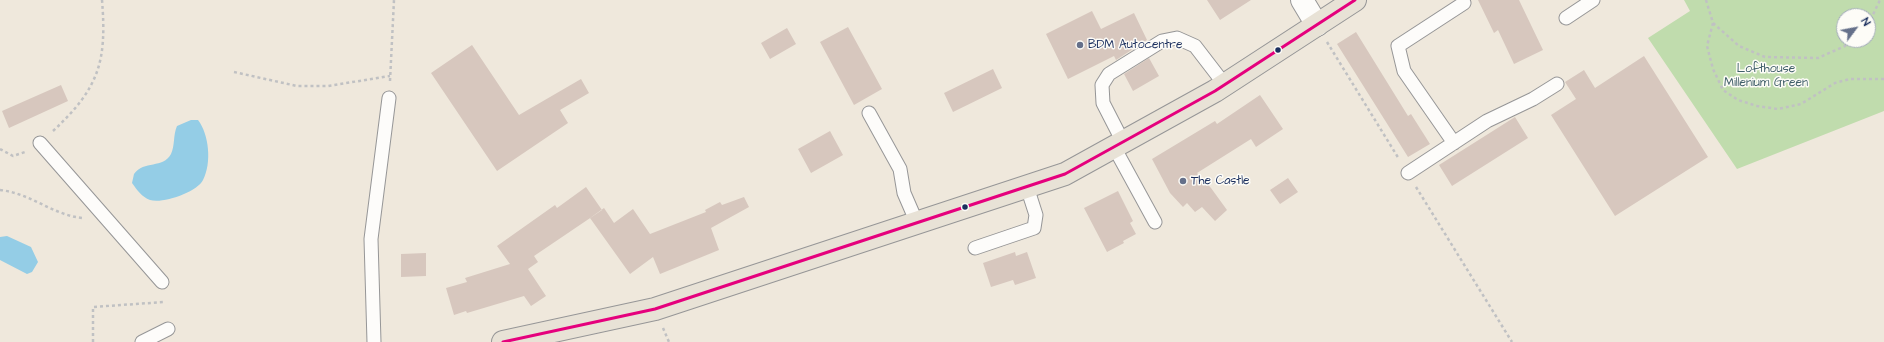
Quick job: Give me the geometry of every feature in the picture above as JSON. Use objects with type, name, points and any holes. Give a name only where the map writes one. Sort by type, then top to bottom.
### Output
[{"type":"main road","points":[[503,342],[655,309],[1065,174],[1225,85],[1355,0]]},
{"type":"street","points":[[1302,0],[1316,25]]},
{"type":"lane","points":[[1566,18],[1593,0]]},
{"type":"lane","points":[[1454,143],[1404,71],[1398,46],[1464,3]]},
{"type":"lane","points":[[1155,222],[1119,144],[1103,103],[1102,85],[1109,74],[1162,41],[1177,38],[1195,46],[1225,85]]},
{"type":"lane","points":[[1408,173],[1487,122],[1533,99],[1558,84]]},
{"type":"lane","points":[[374,342],[372,239],[389,98]]},
{"type":"lane","points":[[869,113],[900,169],[904,194],[917,223]]},
{"type":"lane","points":[[40,143],[162,282]]},
{"type":"lane","points":[[975,248],[1034,228],[1036,215],[1026,187]]},
{"type":"lane","points":[[142,342],[168,329]]},
{"type":"path","points":[[0,149],[14,156],[22,154],[40,143],[71,114],[95,79],[104,42],[102,0]]},
{"type":"path","points":[[389,98],[394,0]]},
{"type":"path","points":[[1706,0],[1712,23],[1707,46],[1713,69],[1723,90],[1738,100],[1757,106],[1778,109],[1801,104],[1819,94],[1835,82],[1850,79],[1884,79]]},
{"type":"path","points":[[1712,23],[1739,46],[1765,57],[1818,58],[1840,48]]},
{"type":"path","points":[[234,72],[297,86],[328,86],[390,76]]},
{"type":"path","points":[[0,190],[11,191],[32,198],[66,215],[80,218],[107,220]]},
{"type":"path","points":[[93,342],[93,307],[164,302]]},
{"type":"green space","name":"Lofthouse Millenium Green","points":[[1684,0],[1884,0],[1884,111],[1737,169],[1648,38],[1690,11]]},
{"type":"water","points":[[191,120],[198,120],[205,133],[207,141],[208,165],[203,180],[194,189],[171,199],[156,201],[147,199],[132,183],[134,174],[143,167],[168,159],[174,144],[177,126]]},
{"type":"water","points":[[7,236],[31,247],[38,262],[32,272],[27,274],[0,260],[0,237]]},
{"type":"building","points":[[1207,0],[1251,0],[1220,20]]},
{"type":"building","points":[[1478,0],[1519,0],[1543,50],[1514,64],[1498,30],[1494,33]]},
{"type":"building","name":"BDM Autocentre","points":[[1092,11],[1101,29],[1134,13],[1147,40],[1116,60],[1114,56],[1068,79],[1046,34]]},
{"type":"building","points":[[848,27],[882,89],[854,105],[820,42]]},
{"type":"building","points":[[787,28],[796,44],[770,59],[761,43]]},
{"type":"building","points":[[1356,32],[1408,116],[1411,114],[1430,144],[1408,157],[1337,44]]},
{"type":"building","points":[[472,45],[519,115],[581,79],[589,93],[560,110],[568,123],[497,171],[431,73]]},
{"type":"building","points":[[1644,56],[1708,157],[1615,216],[1551,115],[1576,99],[1565,82],[1584,70],[1595,88]]},
{"type":"building","points":[[1149,58],[1159,76],[1133,91],[1124,74]]},
{"type":"building","points":[[993,69],[1002,88],[953,112],[944,93]]},
{"type":"building","points":[[61,85],[68,101],[9,128],[2,111]]},
{"type":"building","points":[[1260,95],[1283,129],[1256,147],[1251,139],[1197,173],[1211,188],[1227,210],[1215,221],[1202,207],[1195,212],[1187,203],[1183,207],[1170,193],[1152,159],[1215,121],[1217,124]]},
{"type":"building","points":[[1515,117],[1528,138],[1452,186],[1439,165]]},
{"type":"building","points":[[830,131],[843,155],[811,173],[798,149]]},
{"type":"building","points":[[1288,178],[1298,192],[1280,204],[1270,190]]},
{"type":"building","points":[[586,187],[602,210],[534,256],[538,262],[528,269],[546,296],[531,306],[524,296],[467,313],[466,311],[454,315],[446,288],[467,282],[465,278],[510,264],[497,246],[555,205],[557,208]]},
{"type":"building","points":[[1118,191],[1133,221],[1130,223],[1136,234],[1123,241],[1124,243],[1107,252],[1084,208]]},
{"type":"building","points":[[744,197],[749,207],[711,228],[719,250],[660,274],[653,257],[630,274],[590,218],[604,208],[614,223],[633,209],[650,234],[706,212],[705,210],[720,202],[722,205]]},
{"type":"building","points":[[1015,252],[1016,256],[1027,252],[1036,278],[1015,285],[1013,280],[991,287],[983,263]]},
{"type":"building","points":[[426,253],[426,276],[401,277],[401,254]]},
{"type":"transit line","points":[[503,342],[655,309],[1065,174],[1215,91],[1355,0]]},
{"type":"place","name":"BDM Autocentre","points":[[1080,45]]},
{"type":"place","name":"The Castle","points":[[1183,181]]}]
